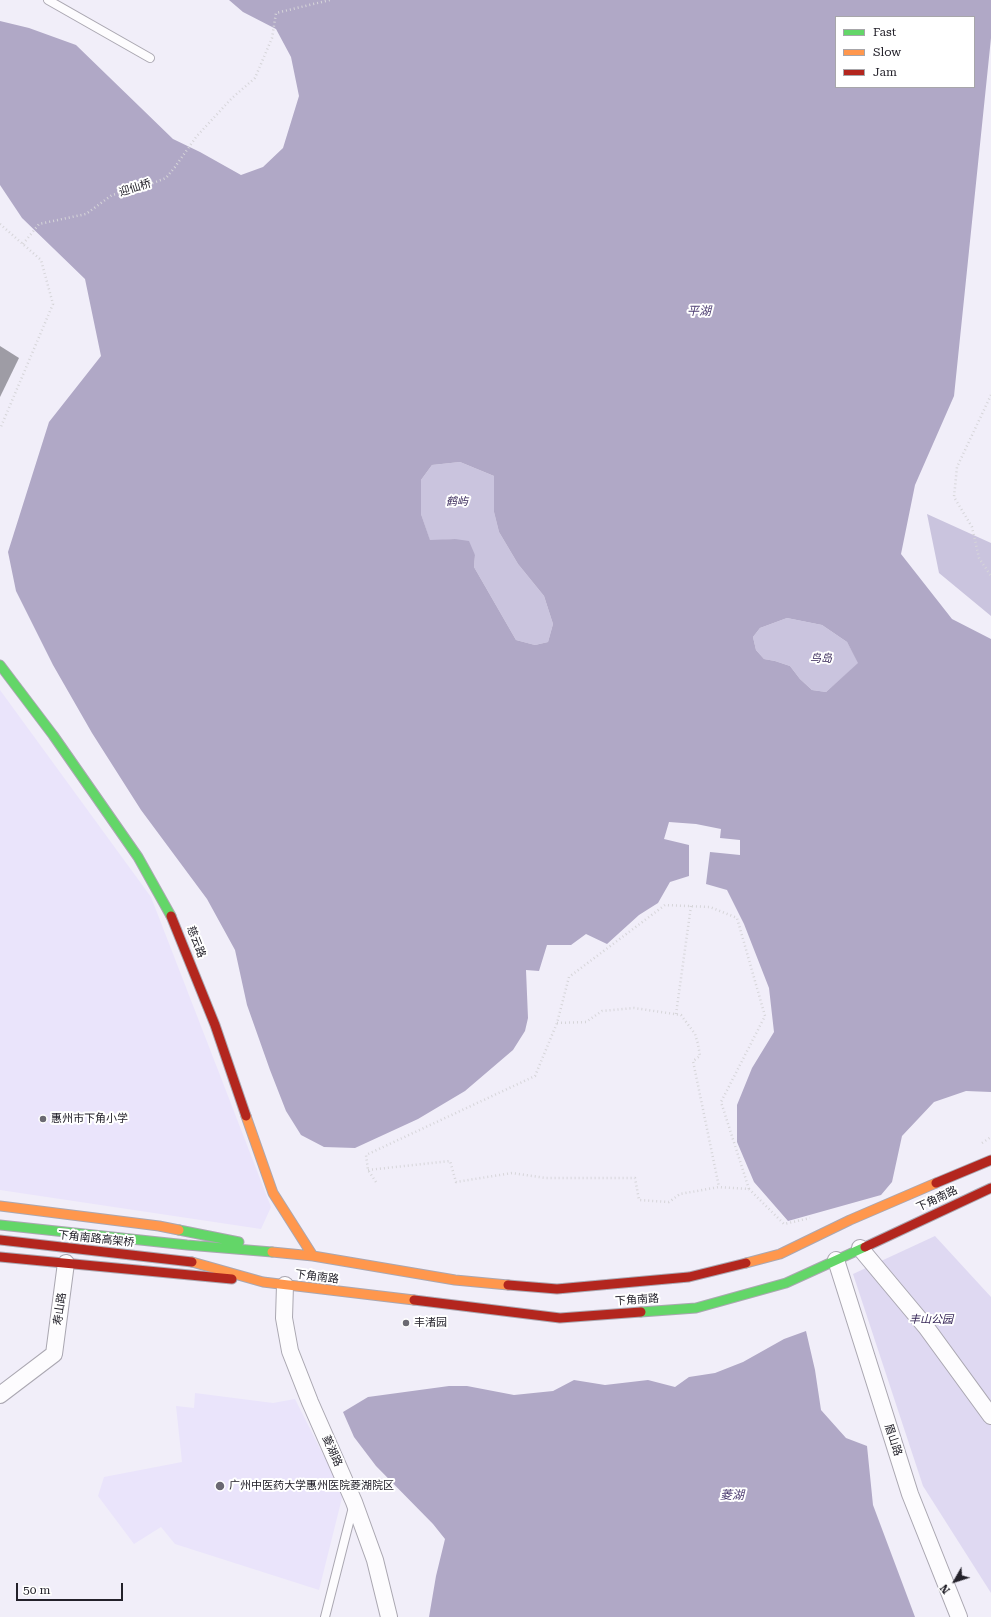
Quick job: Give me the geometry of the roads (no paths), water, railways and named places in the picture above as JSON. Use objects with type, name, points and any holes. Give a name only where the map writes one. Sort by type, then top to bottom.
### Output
[{"type":"main road","name":"慈云路","points":[[0,665],[53,735],[138,857],[174,920],[215,1025],[272,1193],[313,1256]]},
{"type":"main road","name":"下角南路","points":[[0,1206],[159,1226],[313,1256],[455,1280],[557,1289],[689,1277],[780,1254],[850,1220],[991,1160]]},
{"type":"main road","name":"下角南路","points":[[0,1257],[262,1282],[560,1318],[696,1308],[786,1283],[991,1188]]},
{"type":"main road","name":"下角南路高架桥","points":[[0,1224],[187,1245]]},
{"type":"main road","name":"下角南路高架桥","points":[[0,1240],[188,1261]]},
{"type":"main road","name":"下角南路","points":[[187,1245],[313,1256]]},
{"type":"main road","name":"下角南路","points":[[188,1261],[262,1282]]},
{"type":"street","points":[[860,1248],[926,1326],[991,1416]]},
{"type":"street","name":"眉山路","points":[[836,1260],[910,1494],[959,1617]]},
{"type":"street","name":"寿山路","points":[[0,1395],[54,1354],[66,1263]]},
{"type":"street","name":"菱湖路","points":[[285,1285],[284,1318],[290,1351],[310,1402],[354,1502],[375,1560],[389,1617]]},
{"type":"lane","points":[[48,0],[150,58]]},
{"type":"lane","points":[[325,1617],[354,1502]]},
{"type":"water","name":"平湖","points":[[229,0],[991,0],[991,38],[954,396],[915,485],[901,554],[952,619],[991,639],[991,1092],[966,1091],[934,1102],[902,1136],[892,1182],[881,1195],[788,1221],[754,1182],[737,1142],[737,1105],[752,1068],[774,1032],[769,988],[744,924],[727,890],[706,884],[710,852],[740,855],[740,840],[720,838],[721,829],[696,824],[669,822],[664,839],[689,845],[689,876],[670,882],[658,903],[639,915],[607,944],[586,934],[571,945],[547,945],[539,971],[526,970],[528,1018],[525,1031],[513,1050],[465,1091],[418,1119],[355,1148],[324,1147],[301,1135],[286,1111],[270,1070],[247,1005],[235,950],[207,899],[141,810],[92,733],[53,665],[16,591],[8,552],[49,422],[101,356],[85,279],[22,218],[0,185],[0,21],[29,28],[76,45],[173,139],[241,175],[263,167],[283,148],[299,96],[291,57],[276,29],[243,12]],"holes":[[[460,462],[494,476],[494,512],[499,532],[518,564],[544,596],[553,624],[548,642],[535,645],[516,640],[474,567],[475,555],[469,541],[455,539],[430,540],[421,514],[421,480],[432,465]],[[787,618],[822,625],[847,642],[858,663],[826,692],[812,690],[800,679],[790,666],[764,659],[756,650],[753,637],[760,628]]]},
{"type":"water","name":"菱湖","points":[[806,1331],[815,1370],[821,1410],[846,1438],[867,1446],[873,1505],[915,1617],[429,1617],[436,1576],[445,1539],[433,1524],[376,1466],[354,1437],[343,1412],[368,1397],[449,1386],[467,1386],[514,1395],[553,1391],[574,1380],[605,1385],[648,1380],[675,1387],[689,1377],[715,1373],[743,1362],[784,1339]]},
{"type":"place","name":"惠州市下角小学","points":[[43,1119]]},
{"type":"place","name":"丰渚园","points":[[406,1323]]},
{"type":"place","name":"广州中医药大学惠州医院菱湖院区","points":[[220,1486]]},
{"type":"park label","name":"鹤屿","points":[[457,502]]},
{"type":"park label","name":"鸟岛","points":[[821,659]]},
{"type":"park label","name":"丰山公园","points":[[931,1320]]}]
